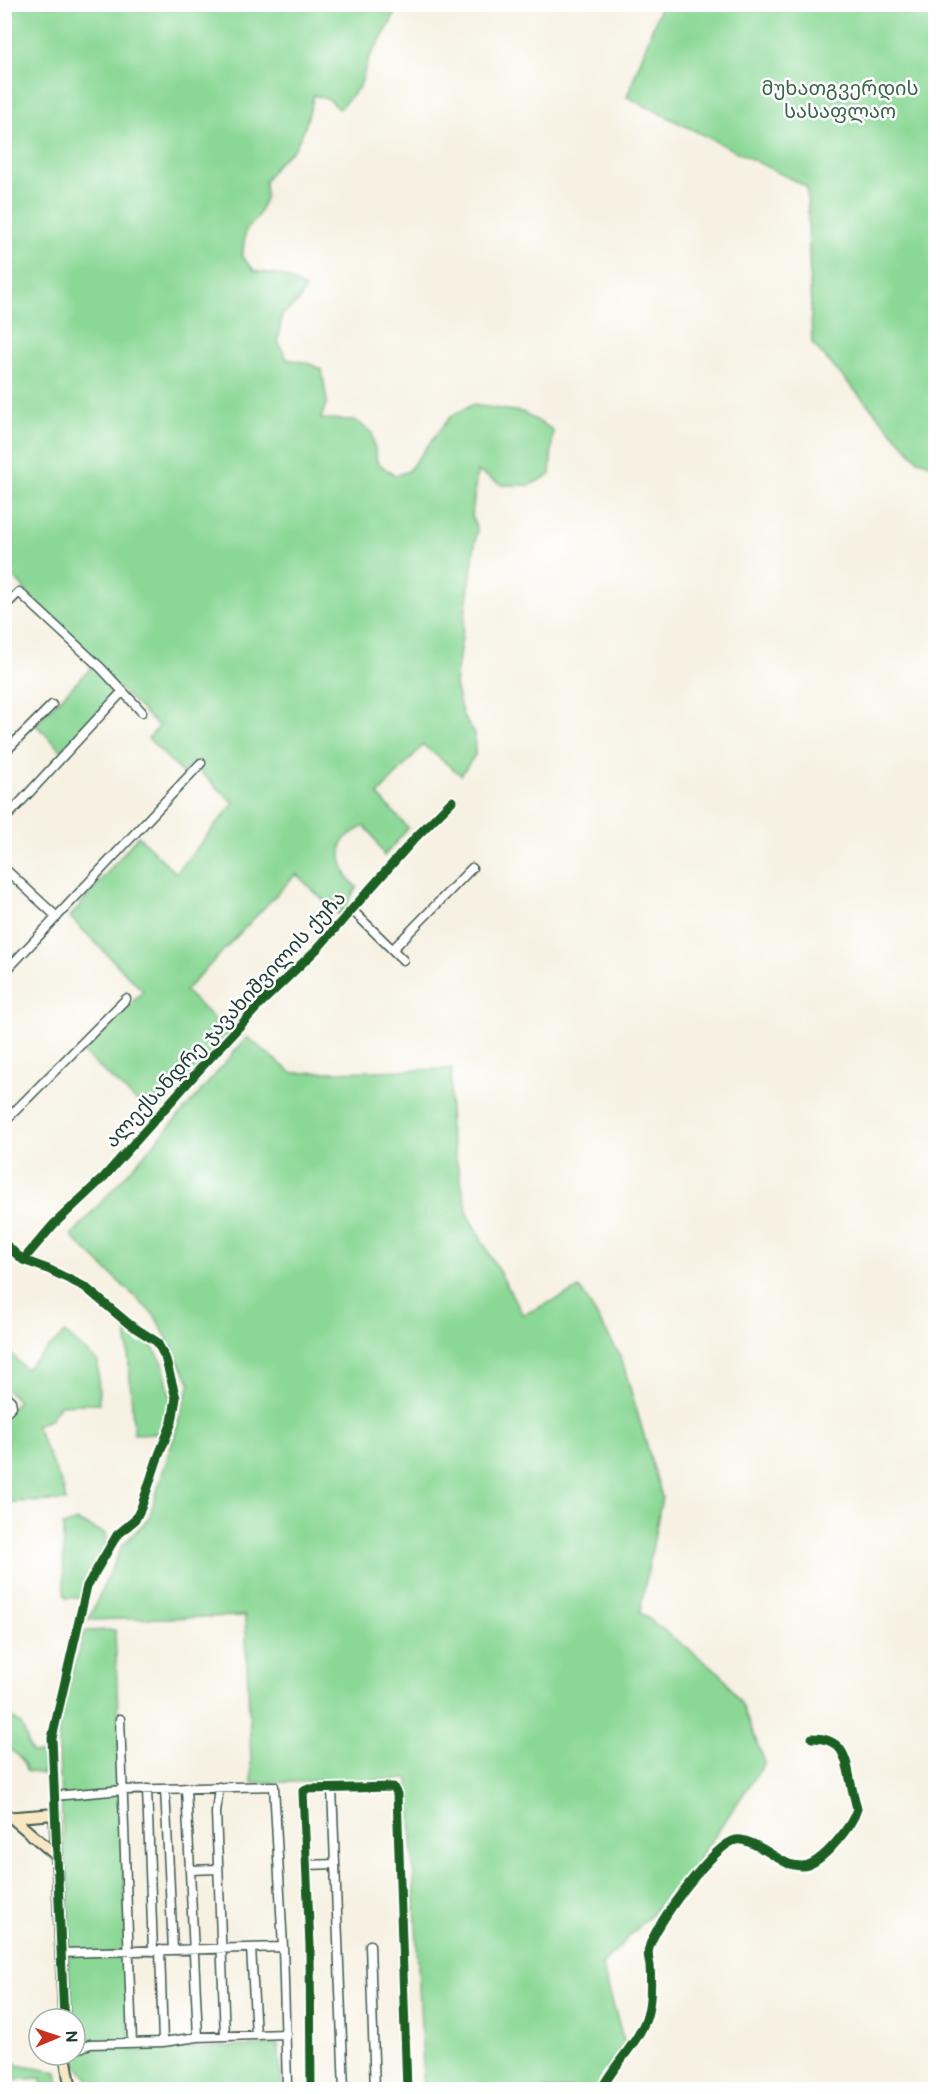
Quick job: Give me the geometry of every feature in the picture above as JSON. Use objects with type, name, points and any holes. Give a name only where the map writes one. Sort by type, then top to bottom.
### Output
[{"type":"street","points":[[4,607],[19,592],[101,668],[142,712]]},
{"type":"street","points":[[4,820],[122,692]]},
{"type":"street","points":[[4,753],[52,705]]},
{"type":"street","points":[[4,973],[201,763]]},
{"type":"street","name":"ალექსანდრე ჯავახიშვილის ქუჩა","points":[[24,1260],[54,1224],[104,1177],[199,1070],[271,993],[317,949],[351,909],[452,801]]},
{"type":"street","points":[[4,868],[57,917]]},
{"type":"street","points":[[393,950],[472,868]]},
{"type":"street","points":[[351,909],[403,960]]},
{"type":"street","points":[[4,1122],[126,999]]},
{"type":"street","points":[[4,1243],[24,1260],[85,1287],[129,1324],[157,1342],[165,1357],[176,1398],[172,1422],[137,1522],[117,1535],[87,1586],[52,1738],[63,2007]]},
{"type":"street","points":[[4,1394],[12,1403],[4,1414]]},
{"type":"street","points":[[120,1719],[132,2043]]},
{"type":"street","points":[[601,2090],[610,2072],[639,2035],[648,2014],[650,1988],[648,1951],[652,1937],[712,1855],[734,1840],[743,1840],[789,1864],[808,1865],[832,1845],[855,1816],[857,1809],[844,1755],[832,1742],[824,1738],[812,1738]]},
{"type":"street","points":[[54,1796],[123,1790],[274,1786],[283,1947],[287,2085],[290,2090]]},
{"type":"street","points":[[219,1787],[216,1813],[225,2036]]},
{"type":"street","points":[[310,2090],[310,1946],[303,1791],[393,1787],[397,1794],[407,2090]]},
{"type":"street","points":[[186,1788],[198,2037]]},
{"type":"street","points":[[332,1788],[344,2090]]},
{"type":"street","points":[[147,1789],[163,2042]]},
{"type":"street","points":[[165,1789],[173,1950]]},
{"type":"street","points":[[8,1818],[55,1814]]},
{"type":"street","points":[[8,1818],[57,1856]]},
{"type":"street","points":[[306,1865],[335,1864]]},
{"type":"street","points":[[190,1870],[218,1869]]},
{"type":"street","points":[[370,1946],[375,2090]]},
{"type":"street","points":[[61,1953],[283,1947]]},
{"type":"street","points":[[251,1948],[256,2035]]},
{"type":"street","points":[[87,2045],[163,2042],[198,2037],[286,2034]]},
{"type":"street","points":[[67,2067],[71,2090]]},
{"type":"green space","points":[[4,5],[399,5],[369,58],[360,86],[339,109],[330,100],[314,95],[305,127],[295,148],[278,163],[265,181],[266,197],[257,218],[246,230],[242,257],[255,271],[281,275],[305,288],[299,301],[282,315],[278,341],[287,359],[308,363],[322,370],[327,401],[321,419],[355,420],[372,433],[377,462],[395,476],[408,471],[451,416],[472,405],[522,412],[553,430],[550,475],[530,485],[502,485],[477,471],[472,516],[477,530],[455,685],[463,716],[474,733],[475,755],[461,775],[423,745],[378,795],[408,828],[384,856],[372,834],[364,826],[344,840],[341,859],[349,878],[357,887],[340,916],[296,874],[185,991],[229,1033],[151,1114],[83,1053],[143,991],[70,917],[138,836],[176,873],[234,803],[192,762],[183,774],[148,738],[159,727],[119,688],[62,751],[35,724],[96,663],[5,568]]},
{"type":"green space","name":"მუხათგვერდის სასაფლაო","points":[[661,5],[935,5],[935,465],[918,460],[812,343],[807,187],[627,97]]},
{"type":"green space","points":[[247,1037],[292,1073],[452,1069],[449,1127],[469,1217],[523,1315],[580,1288],[621,1357],[662,1497],[640,1612],[721,1674],[742,1705],[765,1763],[684,1880],[602,1965],[624,2042],[597,2089],[424,2089],[409,1779],[252,1783],[245,1616],[88,1620],[122,1546],[149,1518],[190,1383],[155,1316],[71,1236]]},
{"type":"green space","points":[[126,1324],[148,1340],[163,1363],[172,1404],[161,1433],[134,1434]]},
{"type":"green space","points":[[65,1333],[98,1362],[99,1403],[60,1405],[50,1420],[35,1425],[63,1487],[66,1501],[5,1502],[4,1416],[18,1401],[5,1388],[5,1347],[25,1369]]},
{"type":"green space","points":[[77,1521],[106,1534],[106,1544],[79,1597],[66,1598],[64,1594],[63,1526]]},
{"type":"green space","points":[[115,1630],[130,2050],[278,2045],[282,2086],[275,2090],[96,2089],[79,2067],[87,2067],[87,2007],[70,2007],[58,1731],[71,1675],[85,1631]]},
{"type":"green space","points":[[5,1713],[21,1724],[32,1753],[43,1754],[44,1774],[26,1771],[19,1756],[5,1747]]},
{"type":"green space","points":[[5,2056],[8,2056],[17,2065],[57,2072],[59,2089],[42,2089],[41,2078],[5,2080]]},
{"type":"cycle path","points":[[23,1260],[54,1224],[104,1177],[199,1070],[263,1001],[317,949],[416,837],[452,801]]},
{"type":"cycle path","points":[[4,1243],[23,1260],[85,1287],[129,1324],[157,1342],[165,1357],[176,1398],[172,1422],[141,1508],[135,1520],[117,1535],[87,1586],[52,1738],[63,2007]]},
{"type":"cycle path","points":[[601,2090],[638,2036],[647,2016],[651,1985],[648,1952],[653,1937],[686,1887],[714,1855],[726,1845],[742,1840],[756,1845],[789,1864],[806,1866],[815,1862],[830,1849],[850,1824],[857,1809],[842,1751],[831,1742],[812,1738]]},
{"type":"cycle path","points":[[311,2090],[310,1946],[303,1791],[306,1789],[393,1787],[397,1794],[407,2090]]}]
